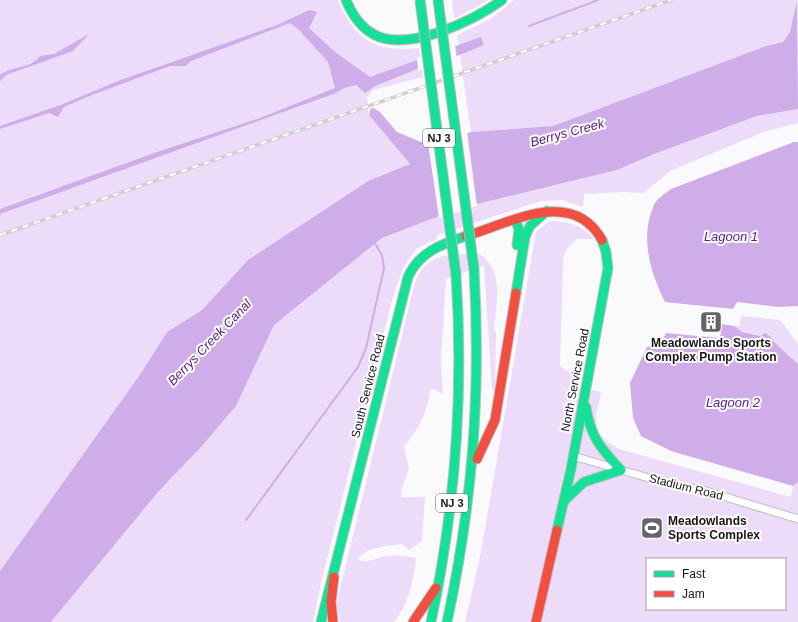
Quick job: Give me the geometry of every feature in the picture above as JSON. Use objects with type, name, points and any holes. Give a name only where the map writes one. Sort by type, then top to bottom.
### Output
[{"type":"main road","points":[[346,0],[352,13],[365,29],[385,39],[401,41],[424,37],[465,22],[480,15],[502,0]]},
{"type":"main road","name":"NJ 3","points":[[420,0],[456,275],[460,345],[460,414],[453,496],[440,581],[430,622]]},
{"type":"main road","name":"NJ 3","points":[[438,0],[474,269],[478,326],[478,371],[473,468],[463,541],[447,622]]},
{"type":"main road","points":[[473,468],[495,420],[525,237],[530,226],[547,211]]},
{"type":"main road","name":"North Service Road","points":[[515,220],[533,213],[547,211],[568,212],[588,222],[602,240],[608,256],[606,284],[585,397],[536,622]]},
{"type":"main road","points":[[499,392],[500,352],[519,232],[519,226],[515,220]]},
{"type":"main road","name":"South Service Road","points":[[321,622],[334,577],[404,291],[411,272],[419,260],[434,249],[515,220]]},
{"type":"main road","points":[[562,503],[584,482],[621,470],[594,441],[588,423],[585,397]]},
{"type":"main road","points":[[333,622],[331,602],[334,577]]},
{"type":"main road","points":[[414,622],[440,581]]},
{"type":"street","name":"Stadium Road","points":[[573,456],[621,470],[709,492],[798,519]]},
{"type":"shaded area","points":[[0,0],[338,0],[344,14],[352,25],[369,41],[379,46],[391,48],[419,48],[423,77],[373,90],[367,97],[369,115],[410,164],[368,181],[248,260],[202,310],[167,332],[139,376],[0,571]]},
{"type":"shaded area","points":[[452,0],[489,0],[454,19]]},
{"type":"shaded area","points":[[514,0],[797,0],[790,32],[783,42],[766,46],[553,126],[471,132],[460,55],[484,45],[481,37],[459,46],[457,35],[489,20]]},
{"type":"shaded area","points":[[798,109],[798,123],[764,132],[670,171],[644,193],[623,192],[584,194],[583,207],[562,200],[541,201],[437,235],[437,239],[417,248],[403,268],[392,300],[321,583],[313,622],[51,622],[158,492],[202,446],[236,406],[274,325],[382,238],[434,218],[481,203],[617,170],[654,154],[757,116]]},
{"type":"shaded area","name":"Meadowlands Sports Complex","points":[[550,221],[569,223],[584,230],[594,239],[577,239],[566,250],[563,259],[560,366],[573,375],[572,386],[601,392],[596,415],[597,431],[606,441],[619,449],[791,497],[793,486],[798,482],[798,622],[465,622],[481,552],[536,232]]},
{"type":"shaded area","points":[[480,254],[488,261],[493,270],[497,288],[494,329],[496,332],[495,390],[492,389],[484,265],[446,279],[441,360],[443,394],[434,389],[430,390],[427,406],[422,420],[414,434],[404,446],[409,469],[401,491],[401,497],[425,497],[422,541],[409,550],[402,544],[385,546],[364,553],[359,557],[359,560],[362,561],[391,556],[416,558],[414,575],[407,600],[394,622],[340,622],[337,606],[339,593],[415,282],[420,272],[434,260],[450,255]]},
{"type":"shaded area","points":[[741,316],[780,320],[798,344],[798,364],[782,349],[768,339],[742,331],[734,326],[740,326]]},
{"type":"water","points":[[797,0],[798,109],[757,116],[654,154],[617,170],[481,203],[434,218],[382,238],[274,325],[236,406],[202,446],[158,492],[51,622],[0,622],[0,571],[139,376],[167,332],[202,310],[248,260],[368,181],[410,164],[369,115],[371,108],[380,112],[397,132],[428,145],[471,132],[553,126],[766,46],[783,42],[790,32]]},
{"type":"water","points":[[309,10],[317,12],[309,28],[335,52],[370,77],[481,37],[484,45],[460,55],[417,69],[375,86],[365,93],[356,85],[344,88],[336,93],[0,214],[0,209],[154,153],[260,118],[335,88],[328,62],[299,30],[290,23],[191,61],[186,66],[170,66],[87,97],[64,107],[58,117],[49,113],[0,129],[0,126],[63,104],[118,81],[277,25]]},
{"type":"water","points":[[89,34],[73,51],[6,75],[0,81],[0,75],[5,72],[26,66],[40,56],[54,54]]},
{"type":"water","name":"Lagoon 1","points":[[794,142],[798,142],[798,306],[778,307],[737,302],[733,309],[665,302],[655,278],[648,253],[647,240],[650,215],[656,201],[671,189]]},
{"type":"water","name":"Lagoon 2","points":[[722,324],[734,326],[742,332],[761,336],[765,333],[770,336],[773,341],[798,364],[798,482],[793,486],[671,451],[641,436],[633,418],[630,383],[647,347],[661,343],[666,333],[720,338]]},
{"type":"pier","points":[[455,45],[457,59],[418,71],[417,58]]},
{"type":"pier","points":[[467,131],[477,206],[439,218],[428,143]]},
{"type":"waterway","points":[[529,26],[598,0]]},
{"type":"waterway","points":[[246,520],[358,367],[366,348],[384,268],[382,255],[374,242]]},
{"type":"railway","points":[[0,235],[671,0]]},
{"type":"traffic: fast","points":[[346,0],[354,15],[363,26],[373,34],[384,38],[397,40],[425,37],[448,29],[480,14],[502,0]]},
{"type":"traffic: fast","points":[[420,0],[456,275]]},
{"type":"traffic: fast","points":[[438,0],[474,269]]},
{"type":"traffic: fast","points":[[516,293],[525,237],[530,226],[547,211]]},
{"type":"traffic: fast","points":[[515,220],[519,229],[517,245]]},
{"type":"traffic: fast","points":[[321,622],[408,277],[418,261],[432,250],[448,242],[466,236]]},
{"type":"traffic: fast","points":[[557,530],[571,469],[608,268],[606,252],[602,240]]},
{"type":"traffic: fast","points":[[447,622],[463,533],[473,446],[476,359],[474,269]]},
{"type":"traffic: fast","points":[[431,622],[447,535],[456,449],[459,363],[456,275]]},
{"type":"traffic: fast","points":[[564,501],[584,482],[621,470],[598,442],[590,426],[586,407]]},
{"type":"traffic: jam","points":[[466,236],[538,213],[557,212],[574,215],[589,224],[602,240]]},
{"type":"traffic: jam","points":[[477,459],[495,420],[516,293]]},
{"type":"traffic: jam","points":[[536,622],[557,530]]},
{"type":"traffic: jam","points":[[333,622],[331,602],[334,577]]},
{"type":"traffic: jam","points":[[413,622],[436,588]]},
{"type":"place","name":"Meadowlands Sports Complex Pump Station","points":[[711,322]]},
{"type":"place","name":"Meadowlands Sports Complex","points":[[652,528]]},
{"type":"water label","name":"Berrys Creek","points":[[567,132]]},
{"type":"water label","name":"Berrys Creek Canal","points":[[209,342]]}]
